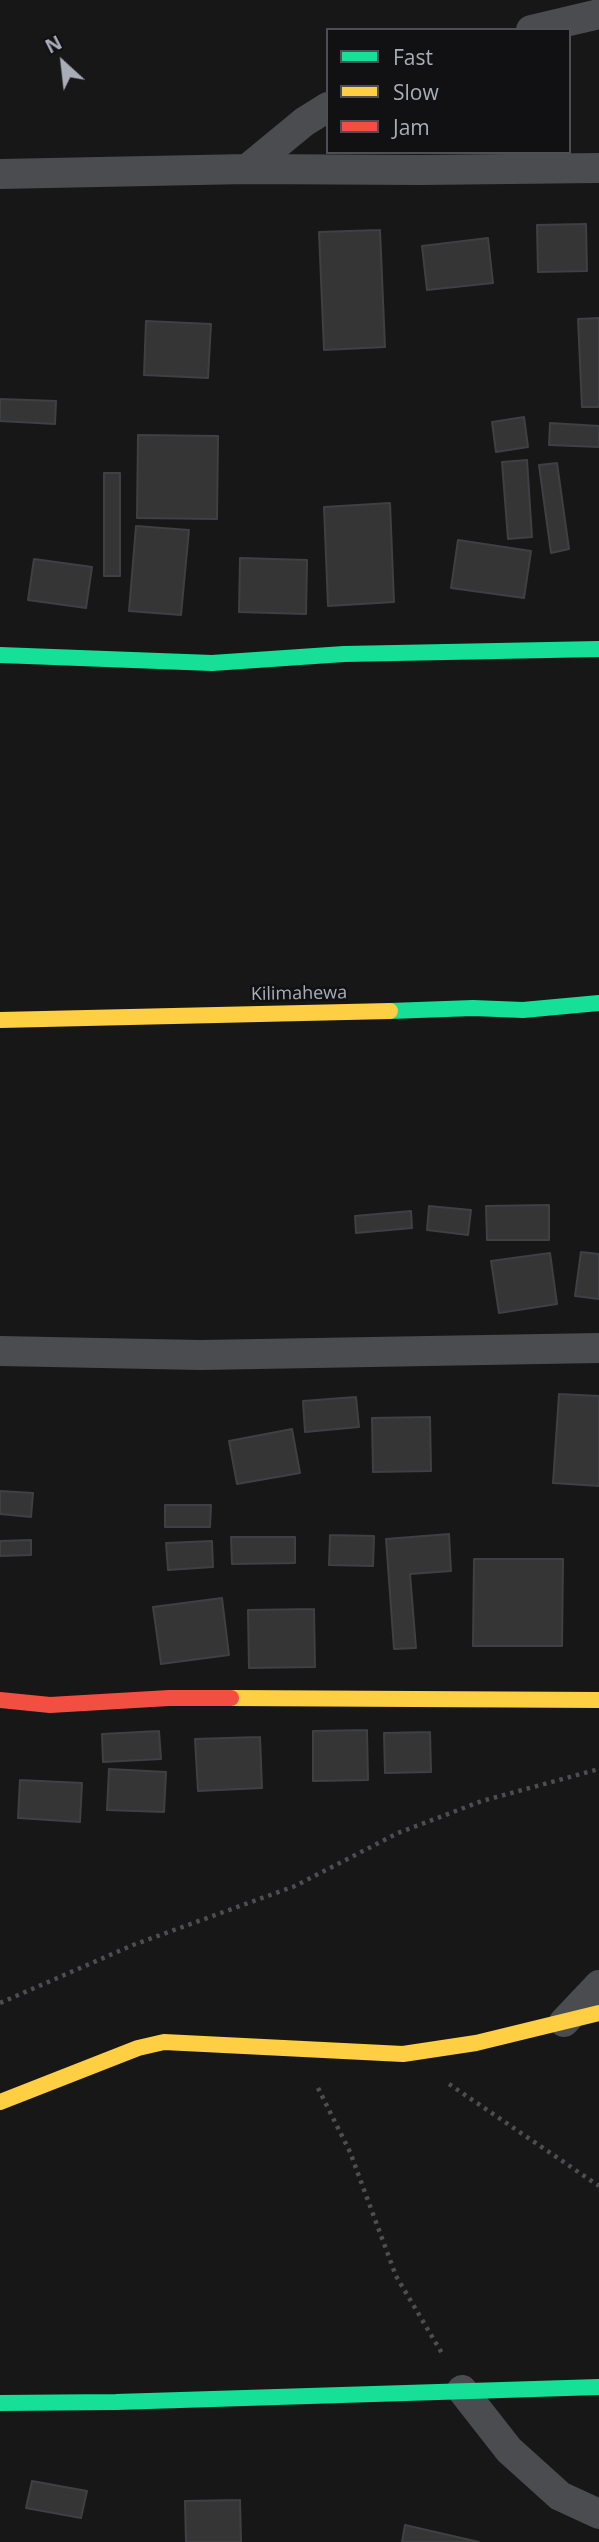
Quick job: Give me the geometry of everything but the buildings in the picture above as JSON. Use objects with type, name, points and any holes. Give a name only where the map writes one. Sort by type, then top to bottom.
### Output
[{"type":"street","points":[[540,28],[599,14]]},
{"type":"street","points":[[247,169],[304,122],[326,108]]},
{"type":"street","points":[[0,174],[247,169],[599,168]]},
{"type":"street","points":[[0,655],[212,663],[344,654],[599,649]]},
{"type":"street","name":"Kilimahewa","points":[[0,1020],[327,1014],[473,1008],[523,1010],[599,1003]]},
{"type":"street","points":[[0,1351],[201,1355],[599,1348]]},
{"type":"street","points":[[0,1700],[50,1704],[169,1699],[599,1700]]},
{"type":"street","points":[[564,2022],[599,1984]]},
{"type":"street","points":[[0,2102],[138,2048],[164,2042],[403,2053],[475,2043],[599,2013]]},
{"type":"street","points":[[0,2403],[599,2387]]},
{"type":"street","points":[[462,2390],[509,2450],[560,2496],[599,2514]]},
{"type":"path","points":[[0,2003],[133,1945],[295,1886],[398,1833],[482,1801],[599,1769]]},
{"type":"path","points":[[298,2048],[350,2152],[396,2276],[462,2390]]},
{"type":"path","points":[[403,2053],[599,2186]]},
{"type":"traffic: fast","points":[[0,655],[212,663],[344,654],[599,649]]},
{"type":"traffic: fast","points":[[390,1011],[473,1008],[523,1010],[599,1003]]},
{"type":"traffic: fast","points":[[0,2403],[599,2387]]},
{"type":"traffic: slow","points":[[0,1020],[390,1011]]},
{"type":"traffic: slow","points":[[231,1698],[599,1700]]},
{"type":"traffic: slow","points":[[0,2102],[138,2048],[164,2042],[403,2054],[476,2043],[599,2013]]},
{"type":"traffic: jam","points":[[0,1700],[50,1705],[169,1698],[231,1698]]}]
